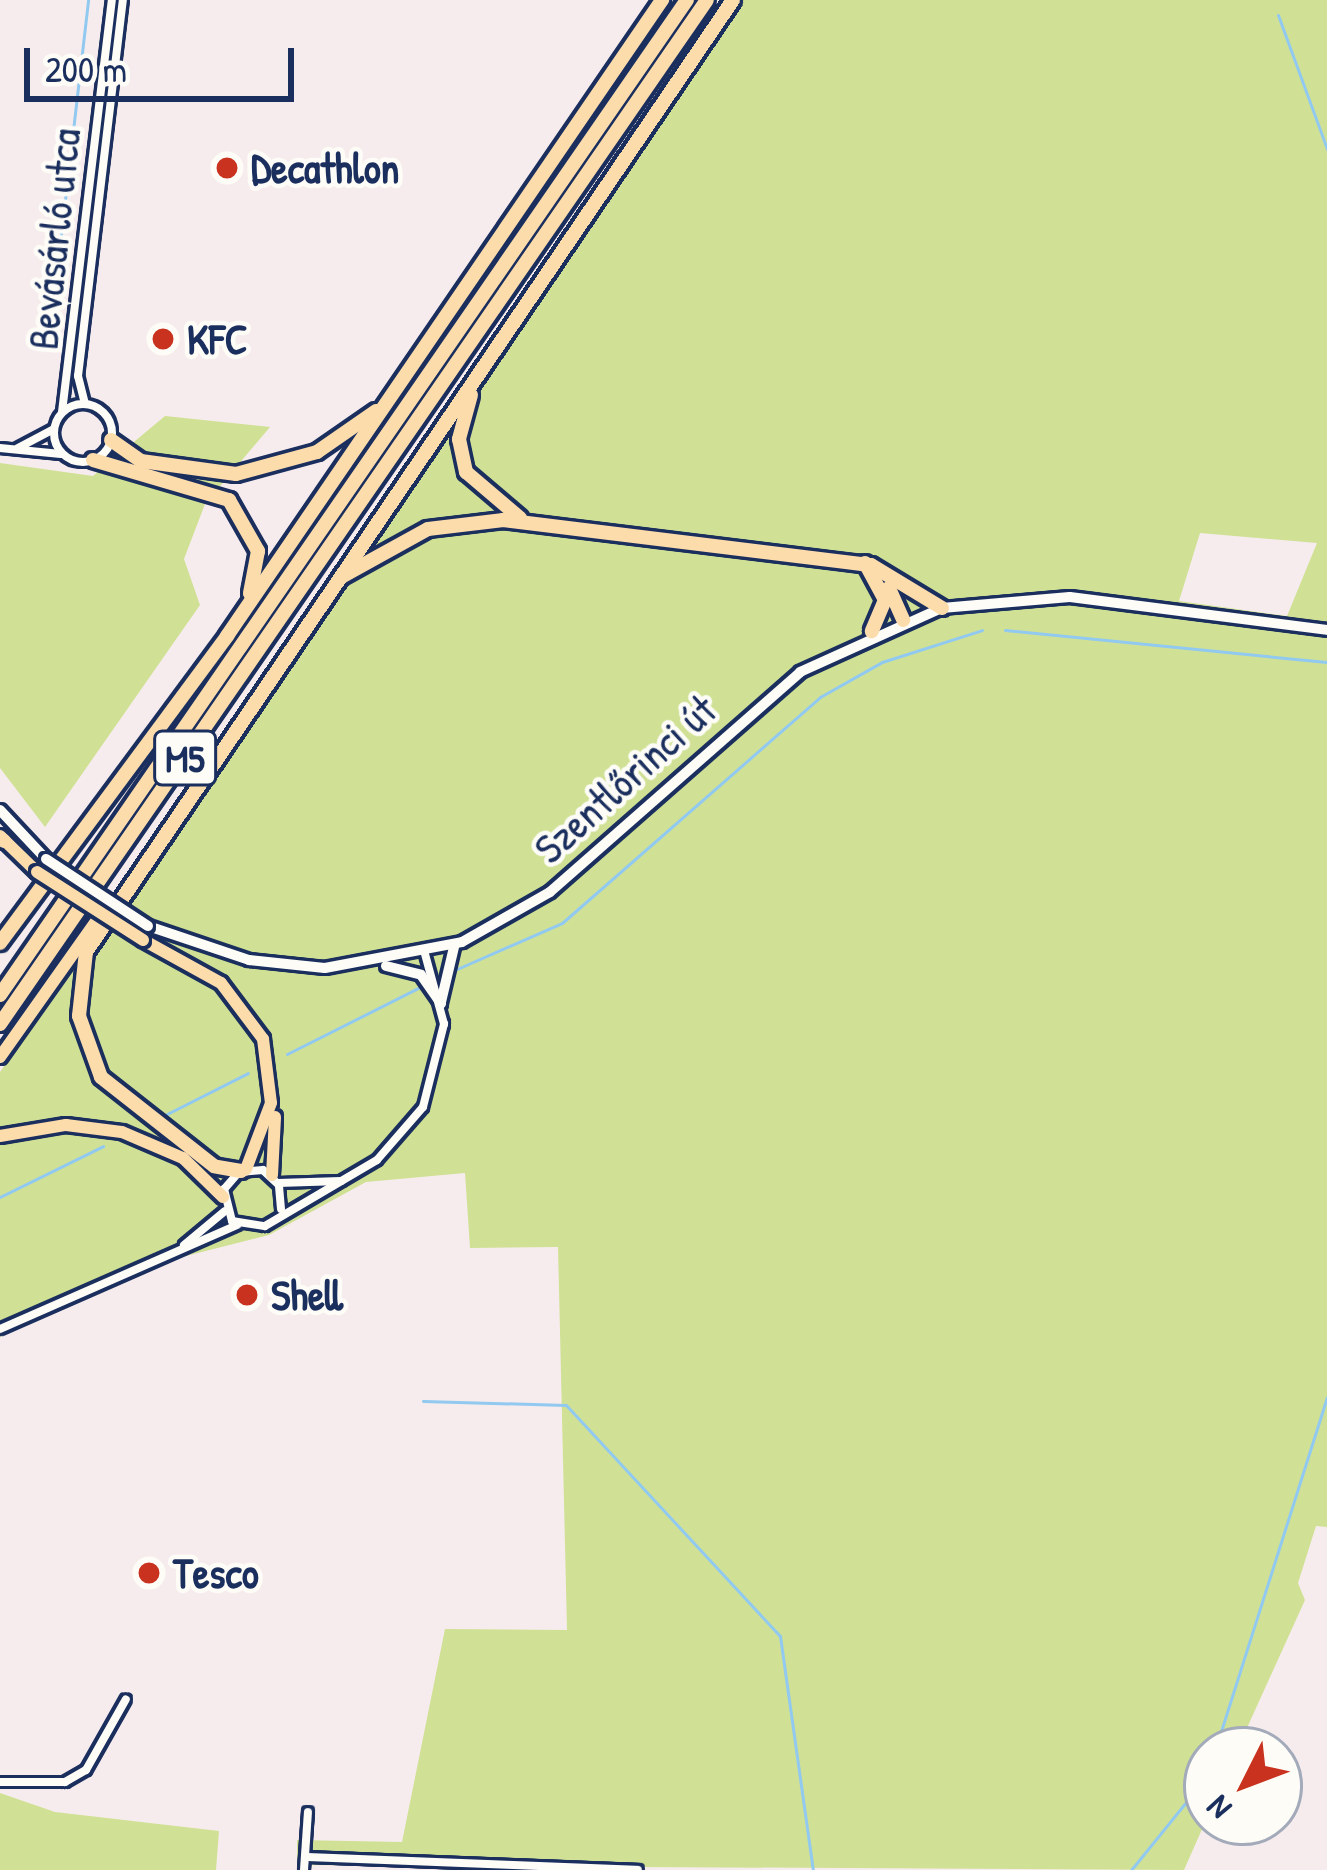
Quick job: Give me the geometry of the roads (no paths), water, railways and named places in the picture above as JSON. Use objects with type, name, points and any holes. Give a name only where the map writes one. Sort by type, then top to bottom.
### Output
[{"type":"highway","name":"M5","points":[[37,894],[227,636],[662,0]]},
{"type":"highway","name":"M5","points":[[0,995],[687,0]]},
{"type":"highway","name":"M5","points":[[0,1024],[707,0]]},
{"type":"highway","name":"M5","points":[[113,899],[732,2]]},
{"type":"highway","points":[[484,365],[460,430],[462,462],[479,492],[530,522]]},
{"type":"highway","points":[[111,440],[133,459],[204,472],[275,467],[349,434],[412,371]]},
{"type":"highway","points":[[93,460],[200,483],[238,508],[258,569],[227,636]]},
{"type":"highway","points":[[332,584],[428,529],[530,522],[865,563],[902,592],[942,608]]},
{"type":"highway","points":[[865,563],[904,620]]},
{"type":"highway","points":[[865,563],[884,595],[872,631]]},
{"type":"highway","points":[[902,592],[904,620]]},
{"type":"highway","points":[[0,943],[37,894]]},
{"type":"highway","points":[[113,899],[79,983],[88,1054],[135,1111],[214,1166],[244,1170]]},
{"type":"main road","name":"Szentlőrinci út","points":[[0,810],[46,859],[146,933],[273,964],[382,965],[462,942],[550,892],[753,708],[872,631],[942,608],[1070,597],[1327,630]]},
{"type":"main road","points":[[1,838],[37,872],[146,933],[243,1004],[266,1048],[275,1179]]},
{"type":"main road","name":"M5","points":[[0,955],[37,894]]},
{"type":"main road","name":"M5","points":[[0,1057],[113,899]]},
{"type":"main road","points":[[441,1004],[443,962],[462,942]]},
{"type":"main road","points":[[382,965],[421,975],[441,1004]]},
{"type":"main road","points":[[244,1170],[272,1103]]},
{"type":"main road","points":[[0,1136],[55,1125],[122,1132],[183,1158],[224,1204]]},
{"type":"street","name":"Bevásárló utca","points":[[62,412],[112,0]]},
{"type":"street","points":[[0,448],[93,460],[111,440],[106,416],[85,404],[78,376],[123,0]]},
{"type":"street","points":[[13,450],[54,429],[62,412],[85,404]]},
{"type":"street","points":[[54,429],[63,454]]},
{"type":"street","points":[[0,1329],[238,1225],[262,1227],[281,1209],[342,1181],[385,1153],[423,1107],[441,1004],[425,954]]},
{"type":"street","points":[[178,1250],[224,1204],[244,1170],[275,1179],[342,1181]]},
{"type":"street","points":[[275,1179],[281,1209]]},
{"type":"street","points":[[224,1204],[238,1225]]},
{"type":"street","points":[[0,1782],[65,1783],[86,1770],[126,1699]]},
{"type":"street","points":[[304,1870],[308,1812]]},
{"type":"street","points":[[305,1857],[638,1870]]},
{"type":"waterway","points":[[55,286],[88,0]]},
{"type":"waterway","points":[[1278,15],[1327,149]]},
{"type":"waterway","points":[[457,969],[562,923],[820,697],[882,662],[982,630]]},
{"type":"waterway","points":[[1005,630],[1327,662]]},
{"type":"waterway","points":[[287,1054],[418,988]]},
{"type":"waterway","points":[[163,1116],[248,1073]]},
{"type":"waterway","points":[[0,1197],[103,1146]]},
{"type":"waterway","points":[[1223,1726],[1327,1397]]},
{"type":"waterway","points":[[423,1401],[566,1405],[780,1636],[813,1870]]},
{"type":"waterway","points":[[1131,1870],[1183,1806]]},
{"type":"place","name":"Decathlon","points":[[227,168]]},
{"type":"place","name":"KFC","points":[[163,339]]},
{"type":"place","name":"Shell","points":[[247,1295]]},
{"type":"place","name":"Tesco","points":[[149,1573]]}]
